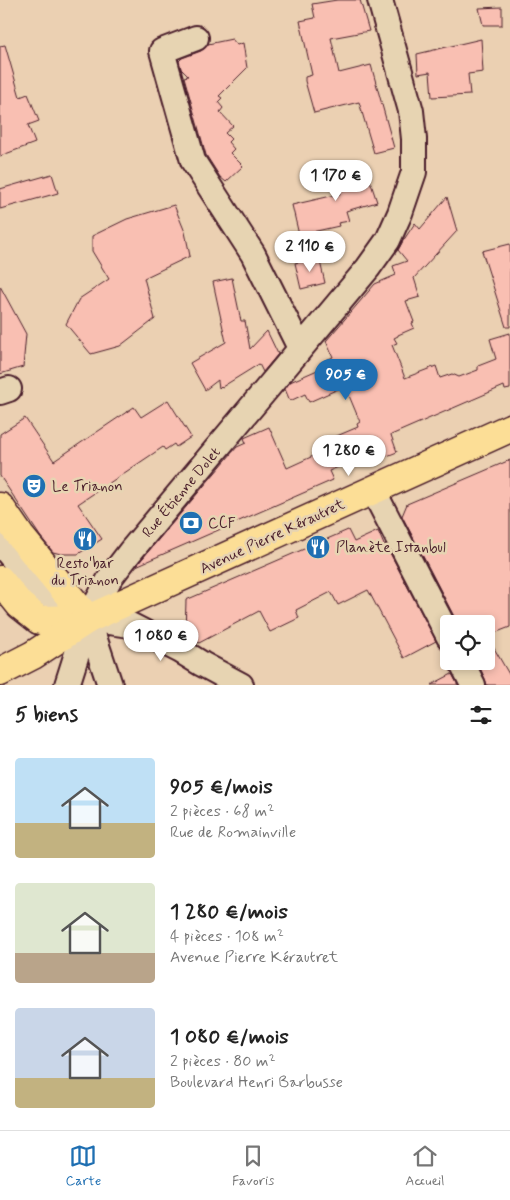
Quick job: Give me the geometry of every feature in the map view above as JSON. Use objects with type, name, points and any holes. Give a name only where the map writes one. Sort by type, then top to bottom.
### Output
[{"type":"main road","name":"Avenue Pierre Kérautret","points":[[88,619],[510,428]]},
{"type":"main road","points":[[0,506],[10,539],[88,619]]},
{"type":"main road","points":[[0,580],[20,605],[40,620],[88,619]]},
{"type":"main road","points":[[0,672],[33,655],[88,619]]},
{"type":"street","name":"Rue Étienne Dolet","points":[[67,685],[88,619],[110,578],[368,268],[388,240],[400,213],[414,172],[414,139],[411,111],[380,0]]},
{"type":"street","points":[[196,38],[162,52],[193,161],[253,254],[300,348]]},
{"type":"street","points":[[373,490],[440,620]]},
{"type":"street","points":[[110,685],[88,619],[130,625],[181,650],[202,664],[241,685]]},
{"type":"street","points":[[466,670],[473,685]]},
{"type":"building","points":[[337,0],[360,0],[369,31],[331,38],[339,73],[371,65],[394,148],[374,153],[359,102],[314,113],[305,81],[305,77],[312,75],[300,21],[315,18],[312,4]]},
{"type":"building","points":[[502,7],[502,25],[483,25],[479,8]]},
{"type":"building","points":[[232,39],[237,45],[243,43],[247,68],[219,96],[222,98],[218,102],[223,108],[220,112],[233,126],[225,133],[231,139],[228,142],[234,149],[230,153],[243,166],[226,182],[220,177],[206,155],[184,77],[188,76],[181,69],[179,61],[201,51],[208,44]]},
{"type":"building","points":[[481,39],[483,72],[468,74],[470,95],[432,97],[430,72],[418,74],[417,54]]},
{"type":"building","points":[[5,45],[20,97],[28,94],[39,121],[28,125],[35,143],[0,156],[0,46]]},
{"type":"building","points":[[364,162],[377,202],[346,211],[349,221],[338,223],[339,226],[299,235],[292,205],[340,194],[336,180],[347,177],[345,168]]},
{"type":"building","points":[[52,174],[58,193],[0,209],[0,189]]},
{"type":"building","points":[[447,197],[457,231],[414,278],[420,297],[406,301],[414,322],[412,323],[414,328],[394,338],[397,343],[392,345],[405,378],[436,366],[440,378],[452,374],[459,377],[478,370],[478,366],[496,359],[490,339],[510,333],[510,389],[505,390],[504,386],[391,435],[397,452],[377,460],[373,452],[329,471],[333,480],[136,566],[237,447],[246,443],[244,438],[269,427],[287,468],[322,452],[318,444],[358,427],[357,424],[360,422],[345,386],[309,402],[305,394],[290,401],[285,389],[290,382],[322,368],[320,363],[333,357],[326,341],[375,284],[396,275],[393,266],[407,261],[398,250],[403,241],[415,223],[420,229]]},
{"type":"building","points":[[174,205],[185,232],[190,256],[144,278],[155,319],[120,346],[91,354],[66,324],[79,299],[109,279],[92,251],[92,236],[127,219]]},
{"type":"building","points":[[510,244],[510,327],[506,327],[482,251]]},
{"type":"building","points":[[319,257],[325,283],[301,289],[295,263]]},
{"type":"building","points":[[232,278],[241,321],[245,321],[250,349],[267,331],[278,354],[263,372],[259,364],[222,387],[219,388],[218,380],[205,390],[190,363],[226,342],[213,282]]},
{"type":"building","points":[[0,286],[26,334],[23,367],[0,374]]},
{"type":"building","points":[[168,400],[191,437],[176,447],[174,444],[165,450],[163,447],[78,504],[102,539],[78,554],[53,552],[40,536],[0,476],[0,434],[25,418],[54,461],[134,407],[141,417]]},
{"type":"building","points":[[510,460],[510,627],[495,633],[495,615],[453,615],[402,516],[407,504]]},
{"type":"building","points":[[348,530],[354,542],[378,531],[388,554],[389,551],[436,641],[404,658],[368,590],[338,605],[331,592],[296,610],[299,618],[270,632],[259,611],[199,643],[185,634],[186,600]]},
{"type":"building","points":[[495,650],[510,676],[510,685],[487,685],[481,670],[495,670]]},
{"type":"building","points":[[452,674],[458,685],[431,685]]},
{"type":"place","name":"Le Trianon","points":[[34,486]]},
{"type":"place","name":"CCF","points":[[191,523]]},
{"type":"place","name":"Resto'bar du Trianon","points":[[85,539]]},
{"type":"place","name":"Planète Istanbul","points":[[318,547]]}]
